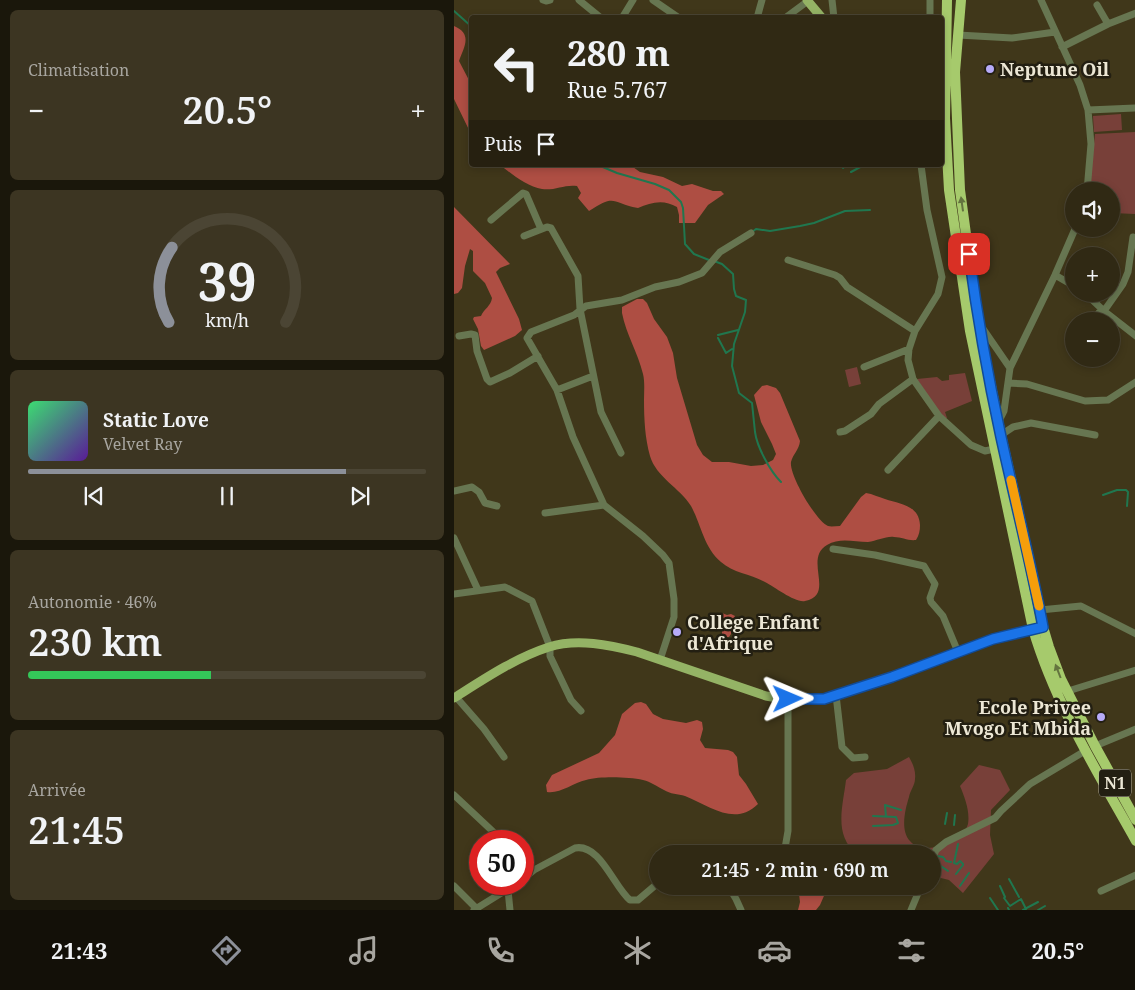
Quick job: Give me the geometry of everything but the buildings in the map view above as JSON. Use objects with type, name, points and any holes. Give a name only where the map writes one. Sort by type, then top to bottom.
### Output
[{"type":"highway","points":[[947,0],[945,118],[948,190],[970,330],[994,449],[1038,628],[1040,653],[1053,685],[1085,751],[1135,841]]},
{"type":"highway","name":"N1","points":[[961,0],[958,34],[947,74],[960,190],[978,322],[1040,610],[1038,628],[1095,746],[1132,808],[1135,820]]},
{"type":"main road","points":[[807,0],[820,15]]},
{"type":"main road","points":[[455,697],[492,673],[550,647],[570,644],[616,646],[766,696],[788,699],[824,699],[993,639],[1038,628]]},
{"type":"street","points":[[543,0],[546,2],[550,0]]},
{"type":"street","points":[[579,0],[596,15]]},
{"type":"street","points":[[624,15],[633,0]]},
{"type":"street","points":[[653,0],[675,15]]},
{"type":"street","points":[[758,15],[762,0]]},
{"type":"street","points":[[789,15],[807,0]]},
{"type":"street","points":[[832,0],[834,15]]},
{"type":"street","points":[[930,0],[930,15]]},
{"type":"street","points":[[1041,0],[1080,85],[1088,110],[1092,144],[1088,182]]},
{"type":"street","points":[[1097,5],[1108,24]]},
{"type":"street","points":[[1062,46],[1135,13]]},
{"type":"street","points":[[958,34],[1012,38],[1055,32]]},
{"type":"street","points":[[1088,110],[1135,108]]},
{"type":"street","points":[[921,167],[942,277],[938,294],[915,331],[909,349],[908,360],[913,379],[939,416],[971,445],[985,451],[994,449]]},
{"type":"street","points":[[491,220],[523,194],[526,194],[541,229]]},
{"type":"street","points":[[524,236],[547,227],[553,230],[578,276],[580,309],[602,416],[621,453]]},
{"type":"street","points":[[660,660],[674,617],[674,599],[669,563],[664,555],[643,536],[604,505],[574,437],[557,390],[528,340],[529,334],[574,315],[586,306],[622,300],[655,287],[679,282],[702,273],[717,254],[751,233]]},
{"type":"street","points":[[999,421],[1004,411],[1010,368],[1072,237]]},
{"type":"street","points":[[1103,310],[1128,272],[1133,237]]},
{"type":"street","points":[[788,260],[814,267],[840,278],[847,288],[915,331]]},
{"type":"street","points":[[1055,275],[1065,281]]},
{"type":"street","points":[[1094,302],[1135,336]]},
{"type":"street","points":[[978,322],[1010,368]]},
{"type":"street","points":[[460,336],[472,334],[475,336],[477,351],[487,380],[490,382],[510,373],[538,356]]},
{"type":"street","points":[[864,367],[909,349]]},
{"type":"street","points":[[557,390],[593,376]]},
{"type":"street","points":[[840,432],[845,431],[871,414],[879,404],[913,379]]},
{"type":"street","points":[[1008,383],[1027,384],[1085,402],[1108,400],[1135,382]]},
{"type":"street","points":[[888,470],[939,416]]},
{"type":"street","points":[[1001,435],[1013,427],[1031,423],[1096,435]]},
{"type":"street","points":[[454,491],[472,487],[479,492],[485,504],[497,506]]},
{"type":"street","points":[[545,513],[604,505]]},
{"type":"street","points":[[454,538],[478,590]]},
{"type":"street","points":[[833,549],[874,555],[924,566],[935,584],[930,598],[931,602],[943,616],[958,652]]},
{"type":"street","points":[[454,594],[509,587],[529,598],[535,605],[550,647],[550,656],[568,694],[574,704],[582,711]]},
{"type":"street","points":[[1040,610],[1081,606],[1135,634]]},
{"type":"street","points":[[1068,692],[1135,670]]},
{"type":"street","points":[[836,695],[842,747],[853,758],[865,757]]},
{"type":"street","points":[[455,697],[484,729],[504,757]]},
{"type":"street","points":[[786,845],[788,831],[788,699]]},
{"type":"street","points":[[1095,746],[1135,729]]},
{"type":"street","points":[[941,846],[995,818],[1030,784],[1085,751]]},
{"type":"street","points":[[454,796],[491,830]]},
{"type":"street","points":[[534,870],[580,847],[592,852],[603,863],[630,900],[638,900],[649,891]]},
{"type":"street","points":[[1101,890],[1135,875]]},
{"type":"street","points":[[454,886],[475,909],[499,895]]},
{"type":"street","points":[[508,895],[510,910]]},
{"type":"street","points":[[734,895],[741,910]]},
{"type":"street","points":[[911,910],[917,895]]},
{"type":"shaded area","points":[[454,26],[464,33],[466,41],[459,61],[469,80],[469,130],[454,99]]},
{"type":"shaded area","points":[[1121,114],[1122,130],[1094,132],[1093,116]]},
{"type":"shaded area","points":[[1135,132],[1135,214],[1120,213],[1120,182],[1090,182],[1095,134]]},
{"type":"shaded area","points":[[503,167],[633,167],[640,172],[663,177],[682,186],[692,184],[713,191],[721,191],[724,194],[708,205],[695,223],[679,223],[677,207],[672,204],[653,203],[638,208],[609,201],[589,211],[578,198],[581,193],[577,186],[536,188],[520,180]]},
{"type":"shaded area","points":[[454,207],[510,264],[496,272],[519,319],[522,330],[515,336],[484,350],[473,319],[474,317],[481,316],[492,298],[485,283],[473,271],[473,251],[470,249],[462,288],[458,293],[454,294]]},
{"type":"shaded area","points":[[637,299],[643,299],[647,303],[654,319],[667,337],[697,445],[703,455],[712,462],[729,462],[751,466],[763,465],[773,460],[776,454],[761,422],[754,395],[762,386],[767,385],[776,388],[780,393],[800,441],[791,462],[794,477],[804,497],[817,516],[828,526],[840,526],[861,497],[869,493],[908,506],[916,513],[920,525],[916,540],[891,537],[868,542],[837,541],[827,545],[820,551],[818,559],[818,592],[814,597],[805,601],[796,600],[765,582],[731,569],[721,562],[707,543],[691,506],[657,470],[650,456],[645,428],[644,377],[622,313],[622,307]]},
{"type":"shaded area","points":[[857,367],[861,384],[849,387],[845,370]]},
{"type":"shaded area","points":[[965,373],[972,401],[945,412],[947,418],[943,419],[917,379],[937,377],[942,381],[949,380],[949,375]]},
{"type":"shaded area","points":[[722,613],[735,616],[729,637],[725,637],[722,634],[722,623],[712,621],[717,614]]},
{"type":"shaded area","points":[[641,702],[646,704],[653,714],[663,719],[686,723],[697,720],[702,722],[703,729],[700,740],[705,748],[733,752],[737,757],[739,775],[758,804],[749,811],[731,814],[713,809],[685,796],[669,792],[646,781],[607,777],[581,781],[562,790],[547,792],[546,785],[552,775],[599,753],[615,735],[622,714],[635,703]]},
{"type":"shaded area","points":[[909,757],[914,768],[915,779],[906,808],[904,826],[907,836],[915,845],[849,845],[845,838],[841,820],[846,780],[854,773],[887,769]]},
{"type":"shaded area","points":[[979,765],[1000,770],[1010,790],[991,810],[990,835],[994,854],[963,893],[949,880],[941,878],[941,846],[959,837],[965,831],[968,824],[968,809],[960,786]]},
{"type":"shaded area","points":[[799,895],[824,895],[816,910],[798,910]]},
{"type":"waterway","points":[[454,11],[469,24]]},
{"type":"waterway","points":[[603,167],[669,190],[681,202],[683,208],[685,244],[694,254],[709,260]]},
{"type":"waterway","points":[[851,172],[860,167]]},
{"type":"waterway","points":[[752,232],[756,229],[770,231],[814,223],[845,211],[870,210]]},
{"type":"waterway","points":[[714,261],[722,264],[733,274],[736,296],[746,300],[745,312],[734,344],[732,366],[739,393],[752,403],[756,438],[761,452],[781,482]]},
{"type":"waterway","points":[[718,335],[738,330]]},
{"type":"waterway","points":[[718,338],[726,353],[732,349]]},
{"type":"waterway","points":[[1103,495],[1117,490],[1126,490],[1128,492],[1127,506]]},
{"type":"waterway","points":[[886,817],[885,805],[901,810]]},
{"type":"waterway","points":[[945,824],[947,813]]},
{"type":"waterway","points":[[954,825],[955,815]]},
{"type":"waterway","points":[[873,816],[896,817],[898,823],[873,826]]},
{"type":"waterway","points":[[958,844],[954,863],[957,864],[960,861],[963,864]]},
{"type":"waterway","points":[[941,857],[951,862]]},
{"type":"waterway","points":[[956,874],[963,865]]},
{"type":"waterway","points":[[941,866],[948,871]]},
{"type":"waterway","points":[[960,886],[969,873]]},
{"type":"waterway","points":[[1009,879],[1019,897]]},
{"type":"waterway","points":[[1000,886],[1005,897]]},
{"type":"waterway","points":[[990,898],[998,910]]},
{"type":"waterway","points":[[1004,898],[1010,906],[1021,899],[1026,909]]},
{"type":"waterway","points":[[1023,910],[1038,902]]},
{"type":"waterway","points":[[1038,910],[1045,906]]},
{"type":"slow traffic","points":[[1011,480],[1039,606]]},
{"type":"place","name":"Neptune Oil","points":[[990,69]]},
{"type":"place","name":"College Enfant d'Afrique","points":[[677,632]]},
{"type":"place","name":"Ecole Privee Mvogo Et Mbida","points":[[1101,717]]},
{"type":"route","points":[[788,699],[824,699],[892,677],[993,639],[1043,627],[978,322],[969,254]]}]
